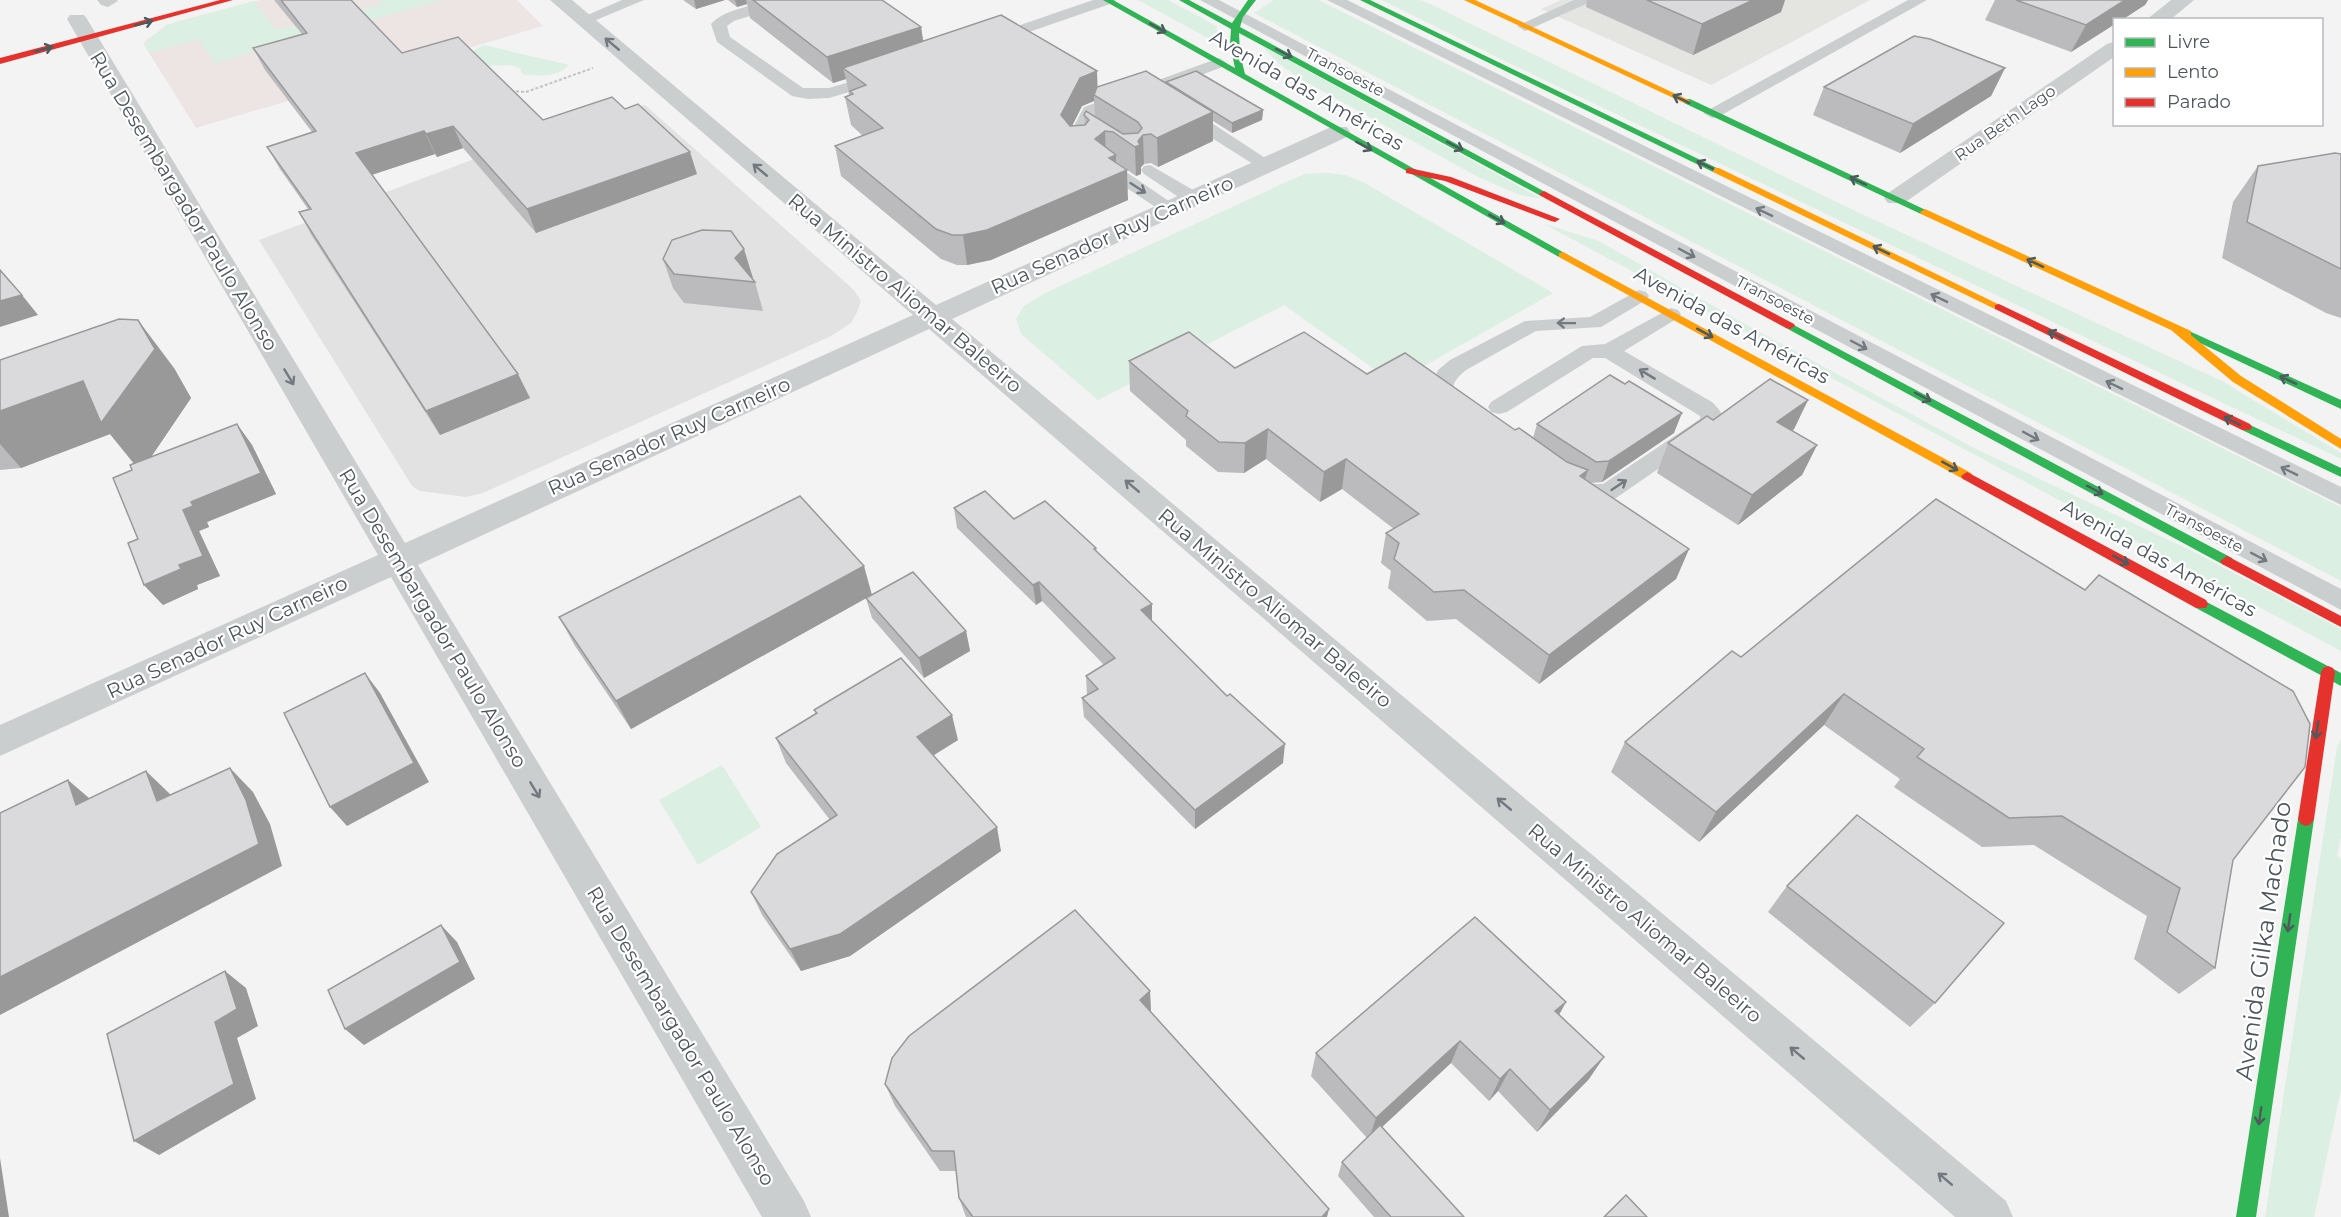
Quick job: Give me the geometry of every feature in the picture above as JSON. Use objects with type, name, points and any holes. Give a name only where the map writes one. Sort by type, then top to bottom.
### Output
[{"type":"main road","points":[[0,61],[94,15],[229,0]]},
{"type":"main road","name":"Avenida das Américas","points":[[1107,0],[1409,171],[2341,680]]},
{"type":"main road","name":"Avenida das Américas","points":[[1183,0],[1235,20],[1645,248],[2341,622]]},
{"type":"main road","points":[[1241,75],[1233,47],[1235,20],[1252,0]]},
{"type":"main road","points":[[1364,0],[2341,474]]},
{"type":"main road","points":[[1468,0],[2341,405]]},
{"type":"main road","points":[[1409,171],[1448,179],[1568,224],[1645,248]]},
{"type":"main road","points":[[2175,328],[2237,379],[2341,446]]},
{"type":"main road","name":"Avenida Gilka Machado","points":[[2246,1217],[2328,672]]},
{"type":"street","name":"Rua Ministro Aliomar Baleeiro","points":[[560,0],[1990,1217]]},
{"type":"street","points":[[2159,18],[2184,0]]},
{"type":"street","name":"Rua Desembargador Paulo Alonso","points":[[94,15],[398,559],[788,1217]]},
{"type":"street","name":"Rua Beth Lago","points":[[1896,198],[2113,49]]},
{"type":"street","name":"Rua Senador Ruy Carneiro","points":[[0,741],[1339,132]]},
{"type":"lane","points":[[584,20],[636,0]]},
{"type":"lane","points":[[786,0],[729,18],[719,24],[723,39],[798,92],[809,95],[828,94],[898,72]]},
{"type":"lane","points":[[975,46],[1107,0]]},
{"type":"lane","name":"Transoeste","points":[[1208,0],[1235,20],[2341,600]]},
{"type":"lane","points":[[1335,0],[2341,497]]},
{"type":"lane","points":[[1525,26],[1587,0]]},
{"type":"lane","points":[[1712,113],[1919,0]]},
{"type":"lane","points":[[1074,145],[1090,111],[1219,63]]},
{"type":"lane","points":[[1147,90],[1267,165]]},
{"type":"lane","points":[[1083,126],[1121,151]]},
{"type":"lane","points":[[1107,167],[1170,208]]},
{"type":"lane","points":[[1150,170],[1193,198]]},
{"type":"lane","points":[[1481,423],[1446,398],[1442,388],[1446,375],[1458,365],[1532,325],[1594,322],[1639,296]]},
{"type":"lane","points":[[1499,407],[1671,314]]},
{"type":"lane","points":[[1594,322],[1599,351]]},
{"type":"lane","points":[[1558,477],[1586,493],[1608,492],[1712,422],[1711,414],[1704,407],[1599,351]]},
{"type":"path","points":[[506,91],[526,92],[584,72],[623,53]]},
{"type":"shaded area","points":[[260,0],[517,0],[543,26],[196,128],[149,53],[144,44],[146,40],[175,22]]},
{"type":"shaded area","points":[[1561,0],[1870,0],[1711,85],[1541,9]]},
{"type":"shaded area","points":[[645,105],[854,290],[861,301],[851,323],[831,336],[483,493],[465,497],[420,491],[412,486],[259,240],[506,147],[512,150]]},
{"type":"green space","points":[[380,0],[443,0],[215,63],[199,39],[149,53],[144,44],[166,25],[254,1],[274,28],[282,29],[376,6],[382,3]]},
{"type":"green space","points":[[1138,0],[1168,0],[1217,26],[1217,43]]},
{"type":"green space","points":[[1274,0],[1318,0],[2341,507],[2341,581],[1254,13]]},
{"type":"green space","points":[[1382,0],[1419,0],[1428,3],[1855,211],[2222,381],[2341,453],[2341,459],[1511,64]]},
{"type":"green space","points":[[484,45],[569,65],[559,72],[541,76],[522,74],[520,68],[511,65],[486,66],[471,52]]},
{"type":"green space","points":[[1262,46],[1542,199],[1520,195],[1478,177],[1297,77],[1278,63]]},
{"type":"green space","points":[[1304,174],[1346,175],[1363,182],[1553,293],[1394,383],[1284,305],[1098,400],[1021,334],[1016,319],[1024,306],[1045,293]]},
{"type":"green space","points":[[1544,224],[1599,241],[1752,328],[1974,448],[2192,551],[2341,629],[2341,651]]},
{"type":"green space","points":[[2341,739],[2341,837],[2337,856],[2341,858],[2341,1090],[2314,1217],[2265,1217],[2337,747]]},
{"type":"green space","points":[[722,765],[761,827],[698,865],[659,800]]},
{"type":"building","points":[[281,0],[351,0],[402,53],[458,37],[543,120],[612,97],[625,109],[638,104],[690,152],[527,209],[453,126],[426,134],[424,131],[356,153],[518,374],[426,411],[299,212],[311,209],[267,147],[316,131],[253,48],[307,33]]},
{"type":"building","points":[[753,0],[882,0],[921,27],[827,57]]},
{"type":"building","points":[[1647,0],[1753,0],[1702,24]]},
{"type":"building","points":[[2016,0],[2125,0],[2086,25]]},
{"type":"building","points":[[1001,15],[1097,71],[1080,78],[1061,115],[1070,126],[1085,125],[1089,120],[1084,115],[1086,111],[1123,134],[1138,133],[1142,128],[1138,122],[1094,95],[1097,87],[1146,71],[1213,112],[1157,138],[1151,134],[1143,135],[1138,141],[1140,145],[1135,147],[1113,132],[1105,131],[1095,139],[1116,155],[1109,158],[1127,170],[987,230],[952,235],[936,229],[835,146],[883,128],[845,97],[853,94],[850,91],[866,85],[843,68]]},
{"type":"building","points":[[1914,36],[1930,39],[2005,68],[1913,124],[1824,87]]},
{"type":"building","points":[[1196,71],[1263,110],[1232,123],[1166,82]]},
{"type":"building","points":[[2335,153],[2341,154],[2341,269],[2247,222],[2258,166]]},
{"type":"building","points":[[702,230],[731,231],[744,249],[735,258],[755,282],[674,274],[663,259],[672,240]]},
{"type":"building","points":[[0,270],[22,295],[0,301]]},
{"type":"building","points":[[119,319],[138,320],[155,349],[101,423],[83,381],[0,411],[0,360]]},
{"type":"building","points":[[1189,332],[1235,368],[1304,332],[1367,374],[1405,353],[1515,430],[1519,428],[1567,462],[1588,470],[1580,476],[1689,549],[1549,655],[1464,590],[1434,592],[1394,559],[1399,543],[1386,533],[1419,514],[1346,459],[1324,472],[1268,429],[1245,443],[1219,442],[1186,416],[1188,411],[1129,361]]},
{"type":"building","points":[[1610,375],[1625,384],[1629,381],[1682,413],[1609,461],[1596,462],[1537,424]]},
{"type":"building","points":[[1770,379],[1808,400],[1777,422],[1817,445],[1752,495],[1668,443],[1707,416],[1713,420]]},
{"type":"building","points":[[237,424],[261,473],[191,502],[193,506],[183,510],[203,556],[179,565],[181,569],[144,585],[128,543],[138,539],[113,478],[132,470],[130,465]]},
{"type":"building","points":[[985,491],[1014,519],[1045,501],[1152,604],[1141,610],[1227,696],[1230,694],[1285,744],[1195,810],[1082,698],[1098,689],[1086,676],[1115,658],[1039,582],[1033,585],[954,508]]},
{"type":"building","points":[[800,496],[864,566],[616,701],[559,617]]},
{"type":"building","points":[[1936,499],[2085,590],[2099,575],[2293,691],[2310,724],[2305,767],[2233,860],[2215,968],[2167,932],[2180,888],[2062,816],[2009,818],[1917,757],[1924,749],[1844,694],[1716,812],[1625,742],[1732,651],[1741,657]]},
{"type":"building","points":[[913,572],[966,631],[919,658],[866,598]]},
{"type":"building","points":[[901,658],[952,715],[917,737],[997,827],[840,934],[790,949],[751,892],[777,854],[837,815],[776,738],[817,713],[814,710]]},
{"type":"building","points":[[365,673],[414,763],[330,807],[284,713]]},
{"type":"building","points":[[230,768],[246,800],[259,844],[0,977],[0,813],[68,780],[76,805],[146,771],[157,801]]},
{"type":"building","points":[[1857,815],[2004,923],[1935,1003],[1787,886]]},
{"type":"building","points":[[1075,910],[1150,991],[1140,1000],[1329,1209],[1322,1217],[973,1217],[959,1198],[954,1151],[932,1151],[885,1084],[892,1058],[909,1036]]},
{"type":"building","points":[[1475,917],[1566,1002],[1555,1011],[1604,1057],[1550,1110],[1510,1069],[1500,1079],[1460,1041],[1376,1118],[1316,1053]]},
{"type":"building","points":[[441,925],[460,962],[345,1029],[328,990]]},
{"type":"building","points":[[225,971],[237,1009],[215,1022],[234,1084],[134,1141],[107,1034]]},
{"type":"building","points":[[1380,1125],[1464,1217],[1391,1217],[1342,1162]]},
{"type":"building","points":[[1626,1195],[1647,1217],[1604,1217]]},
{"type":"traffic: fast","points":[[1107,0],[1563,255]]},
{"type":"traffic: fast","points":[[1183,0],[1544,194]]},
{"type":"traffic: fast","points":[[1241,75],[1234,35],[1239,17],[1252,0]]},
{"type":"traffic: fast","points":[[1364,0],[1716,170]]},
{"type":"traffic: fast","points":[[1687,101],[1925,212]]},
{"type":"traffic: fast","points":[[1790,326],[2227,561]]},
{"type":"traffic: fast","points":[[2187,333],[2341,405]]},
{"type":"traffic: fast","points":[[2246,427],[2341,473]]},
{"type":"traffic: fast","points":[[2201,604],[2341,680]]},
{"type":"traffic: fast","points":[[2246,1217],[2306,819]]},
{"type":"traffic: slow","points":[[1468,0],[1687,101]]},
{"type":"traffic: slow","points":[[1716,170],[1999,307]]},
{"type":"traffic: slow","points":[[1925,212],[2187,333]]},
{"type":"traffic: slow","points":[[1563,255],[1967,476]]},
{"type":"traffic: slow","points":[[2175,328],[2237,379],[2341,445]]},
{"type":"traffic: jam","points":[[0,61],[229,0]]},
{"type":"traffic: jam","points":[[1409,171],[1448,179],[1555,219]]},
{"type":"traffic: jam","points":[[1544,194],[1790,326]]},
{"type":"traffic: jam","points":[[1999,307],[2246,427]]},
{"type":"traffic: jam","points":[[1967,476],[2201,604]]},
{"type":"traffic: jam","points":[[2227,561],[2341,622]]},
{"type":"traffic: jam","points":[[2306,819],[2328,672]]}]
